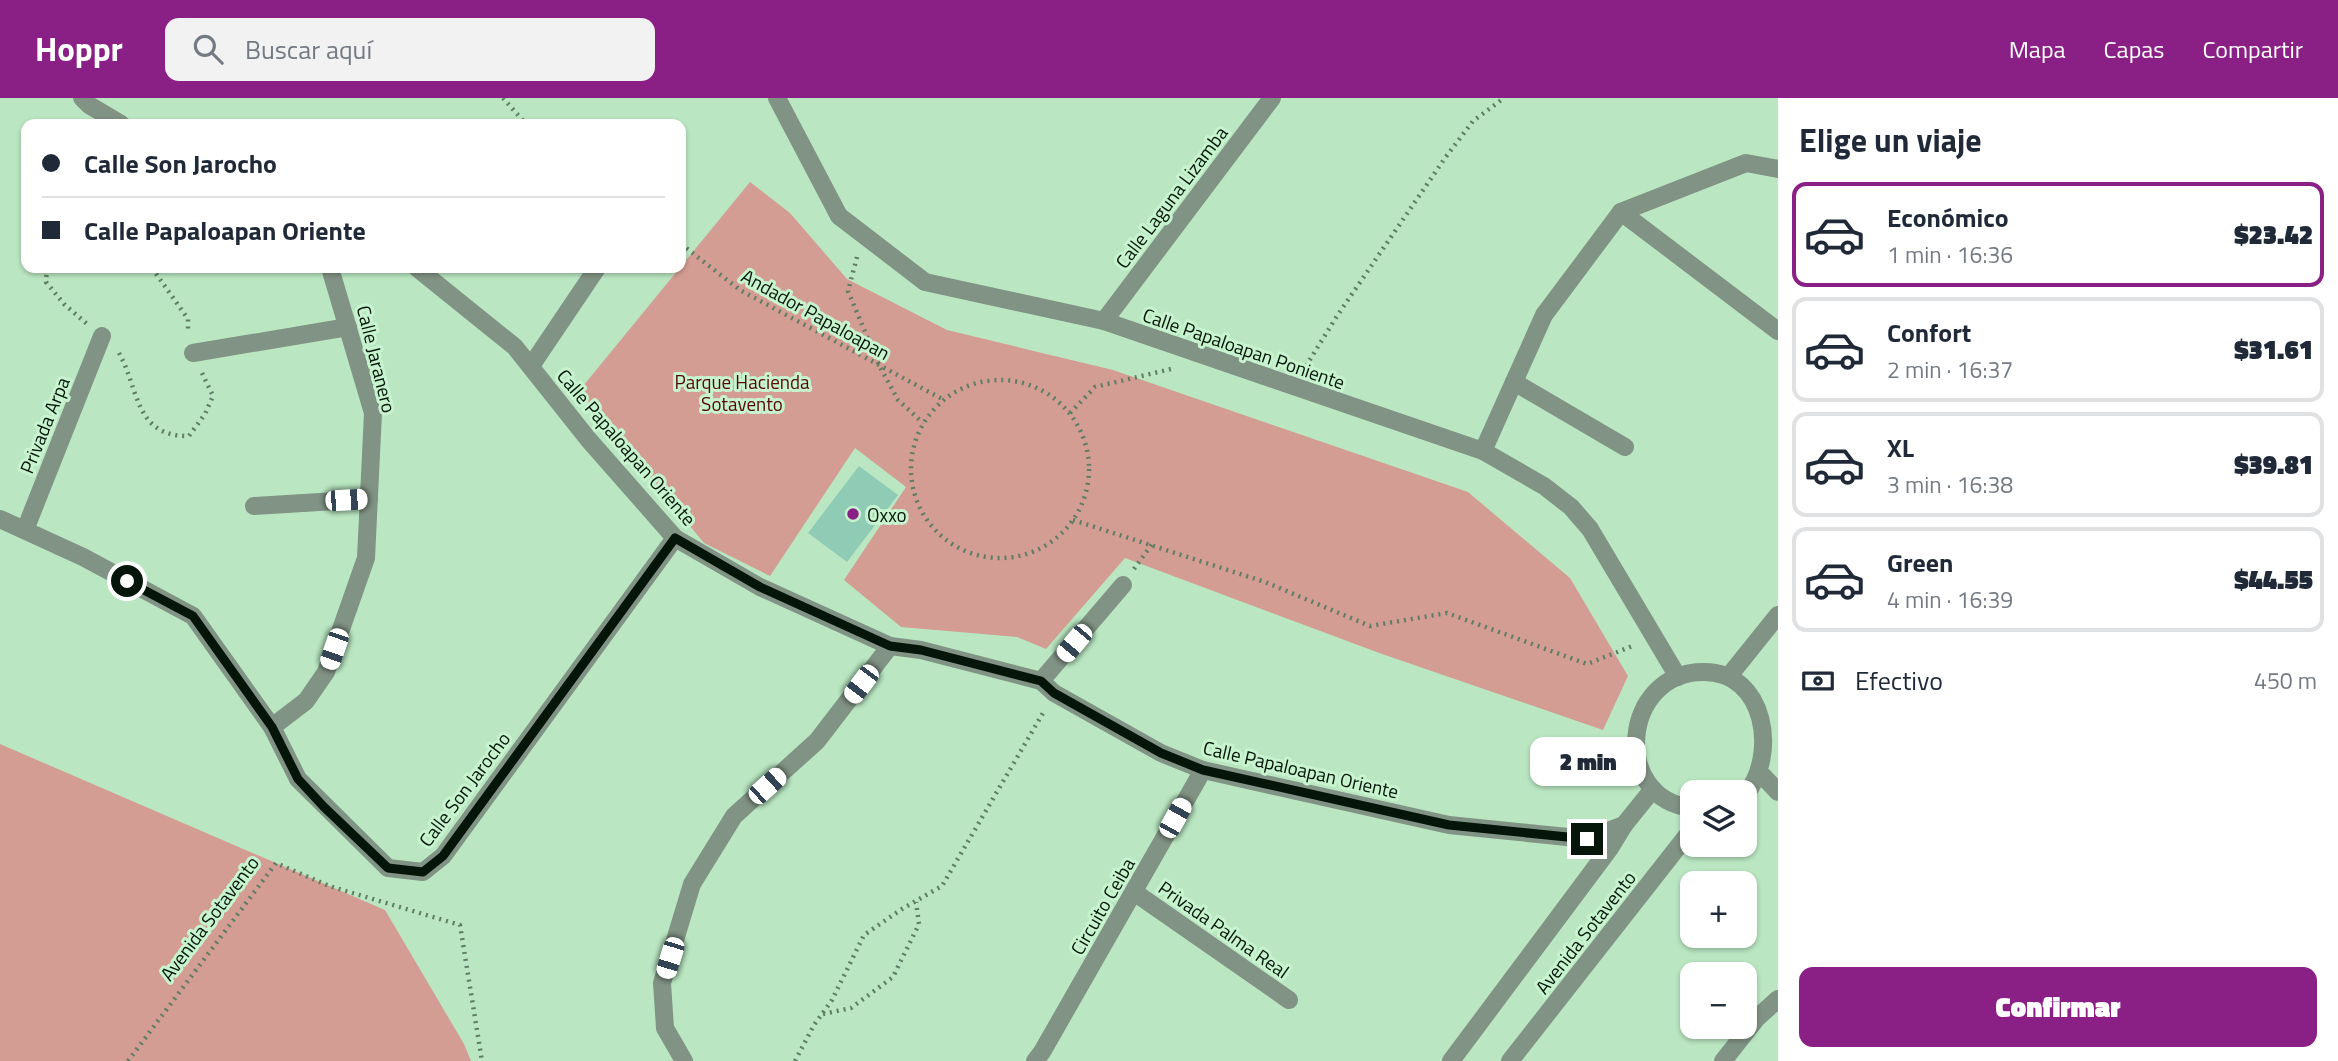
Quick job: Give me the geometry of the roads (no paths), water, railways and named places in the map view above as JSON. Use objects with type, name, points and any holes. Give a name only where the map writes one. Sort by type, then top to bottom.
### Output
[{"type":"street","points":[[82,98],[114,119]]},
{"type":"street","name":"Calle Papaloapan Poniente","points":[[777,98],[839,216],[925,282],[1104,321],[1483,451],[1544,486],[1590,529],[1678,677]]},
{"type":"street","name":"Calle Laguna Lizamba","points":[[1104,321],[1272,98]]},
{"type":"street","points":[[1483,451],[1544,315],[1621,212],[1746,163],[1778,169]]},
{"type":"street","points":[[1621,212],[1778,331]]},
{"type":"street","name":"Calle Jaranero","points":[[272,727],[306,701],[326,672],[366,558],[373,413],[332,273]]},
{"type":"street","name":"Calle Papaloapan Oriente","points":[[423,273],[515,346],[588,439],[675,538],[760,587],[890,646],[921,650],[1048,687],[1161,753],[1203,770],[1449,825],[1587,839],[1624,825]]},
{"type":"street","points":[[531,366],[594,273]]},
{"type":"street","points":[[193,353],[348,327]]},
{"type":"street","name":"Privada Arpa","points":[[25,530],[102,336]]},
{"type":"street","points":[[1514,382],[1625,447]]},
{"type":"street","points":[[254,506],[369,499]]},
{"type":"street","name":"Calle Son Jarocho","points":[[0,519],[82,557],[193,616],[272,727],[298,779],[388,868],[423,872],[443,856],[675,538]]},
{"type":"street","points":[[1048,687],[1123,584]]},
{"type":"street","points":[[1729,676],[1778,615]]},
{"type":"street","points":[[684,1061],[665,1028],[662,983],[692,884],[734,816],[817,741],[890,646]]},
{"type":"street","points":[[1680,806],[1653,789],[1641,772],[1636,730],[1643,708],[1658,689],[1678,677],[1703,671],[1729,676],[1752,691],[1770,711],[1773,735],[1771,756],[1763,776],[1757,782]]},
{"type":"street","name":"Circuito Ceiba","points":[[1044,1058],[1203,770]]},
{"type":"street","points":[[1763,776],[1778,792]]},
{"type":"street","points":[[1624,825],[1653,789]]},
{"type":"street","name":"Avenida Sotavento","points":[[1451,1061],[1610,848],[1624,825]]},
{"type":"street","name":"Avenida Sotavento","points":[[1510,1061],[1680,844]]},
{"type":"street","name":"Privada Palma Real","points":[[1134,892],[1289,1000]]},
{"type":"street","points":[[1723,1061],[1757,1018],[1778,999]]},
{"type":"place","name":"Oxxo","points":[[853,514]]},
{"type":"park label","name":"Parque Hacienda Sotavento","points":[[742,392]]}]
